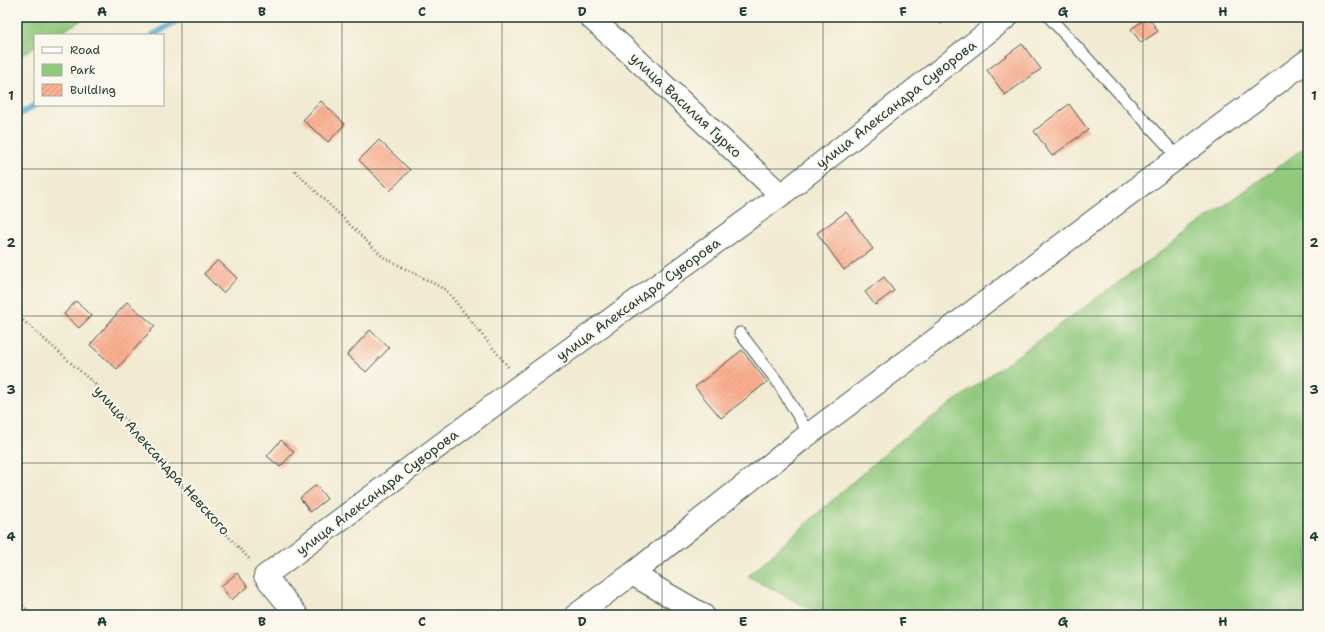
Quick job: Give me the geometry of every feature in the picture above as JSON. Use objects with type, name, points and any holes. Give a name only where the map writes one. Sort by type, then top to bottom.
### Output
[{"type":"street","name":"улица Василия Гурко","points":[[590,17],[634,56],[781,195]]},
{"type":"street","name":"улица Александра Суворова","points":[[265,576],[522,384],[781,195],[1007,17]]},
{"type":"street","points":[[576,615],[632,574],[808,434],[1179,158],[1308,60]]},
{"type":"street","points":[[632,574],[703,615]]},
{"type":"street","points":[[265,576],[297,615]]},
{"type":"lane","points":[[1049,17],[1179,158]]},
{"type":"lane","points":[[740,333],[777,380],[808,434]]},
{"type":"path","points":[[295,171],[383,257],[446,290],[522,384]]},
{"type":"path","name":"улица Александра Невского","points":[[17,315],[97,386],[169,470],[265,576]]},
{"type":"path","points":[[17,600],[32,615]]},
{"type":"green space","points":[[17,17],[87,17],[58,34],[34,34],[34,48],[17,58]]},
{"type":"green space","points":[[1308,145],[1308,615],[821,615],[748,576],[894,445]]},
{"type":"building","points":[[936,17],[952,17],[941,24]]},
{"type":"building","points":[[1148,17],[1158,31],[1141,43],[1131,29]]},
{"type":"building","points":[[1022,44],[1041,69],[1005,95],[987,70]]},
{"type":"building","points":[[321,101],[345,124],[328,142],[303,120]]},
{"type":"building","points":[[1069,104],[1088,130],[1052,156],[1034,131]]},
{"type":"building","points":[[379,140],[410,170],[390,191],[359,160]]},
{"type":"building","points":[[846,212],[873,249],[844,270],[817,233]]},
{"type":"building","points":[[218,260],[237,278],[223,293],[204,274]]},
{"type":"building","points":[[884,277],[894,291],[875,305],[865,292]]},
{"type":"building","points":[[76,301],[91,316],[79,328],[64,314]]},
{"type":"building","points":[[127,302],[155,326],[117,369],[90,345]]},
{"type":"building","points":[[370,330],[389,348],[366,372],[347,355]]},
{"type":"building","points":[[742,350],[767,382],[721,418],[695,387]]},
{"type":"building","points":[[281,440],[294,452],[280,467],[267,456]]},
{"type":"building","points":[[316,485],[327,499],[310,512],[300,498]]},
{"type":"building","points":[[237,573],[248,587],[231,600],[221,586]]},
{"type":"waterway","points":[[155,34],[184,17]]},
{"type":"waterway","points":[[17,116],[34,106]]}]
